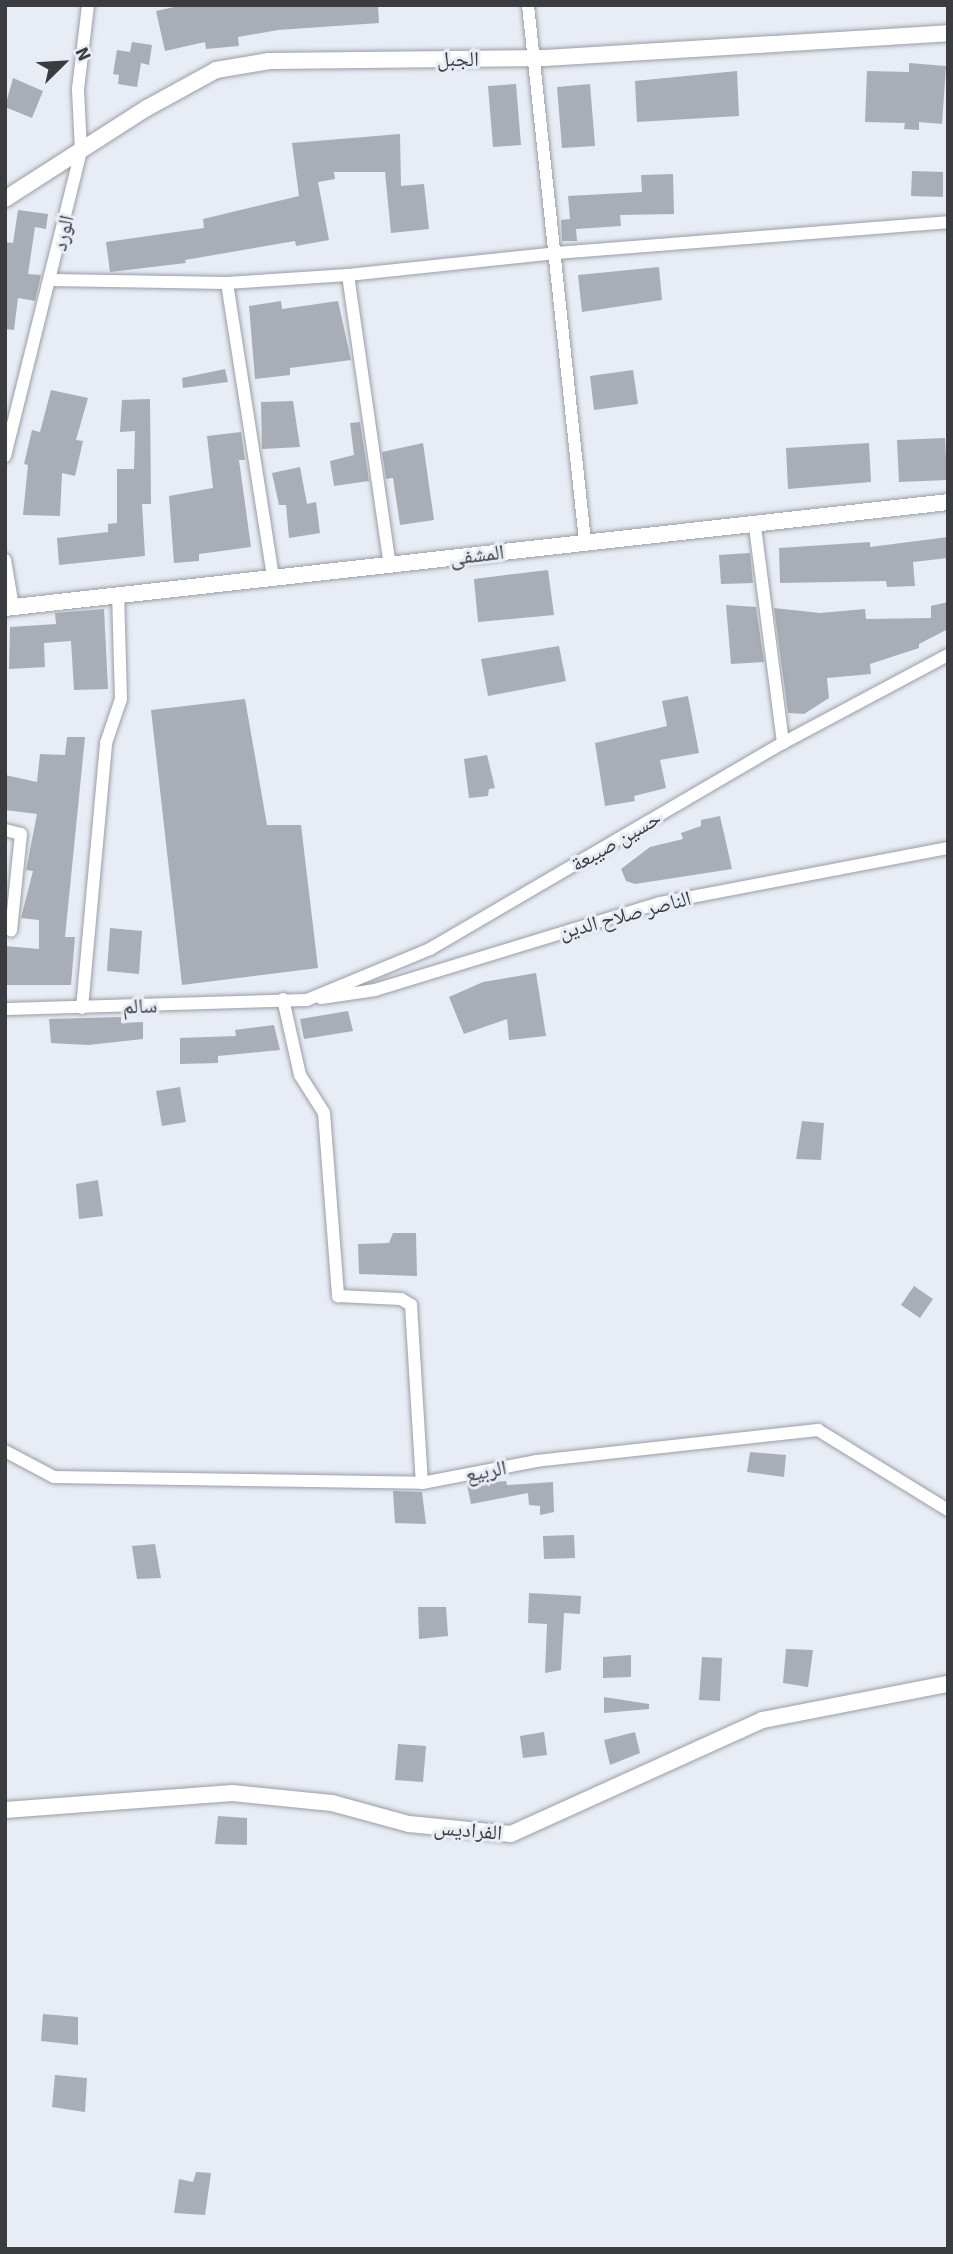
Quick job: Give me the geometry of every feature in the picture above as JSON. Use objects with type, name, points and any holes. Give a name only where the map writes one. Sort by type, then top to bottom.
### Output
[{"type":"street","name":"الورد","points":[[5,456],[52,279],[81,151],[78,89],[88,5]]},
{"type":"street","points":[[528,5],[585,541]]},
{"type":"street","name":"الجبل","points":[[5,199],[216,70],[269,61],[532,59],[948,33]]},
{"type":"street","points":[[52,279],[227,283],[348,275],[556,253],[948,222]]},
{"type":"street","points":[[348,275],[390,566]]},
{"type":"street","points":[[227,283],[273,578]]},
{"type":"street","name":"المشفى","points":[[9,607],[390,566],[585,541],[755,527],[948,502]]},
{"type":"street","points":[[755,527],[783,743]]},
{"type":"street","points":[[5,560],[9,607]]},
{"type":"street","points":[[82,1008],[106,743],[121,699],[118,594]]},
{"type":"street","name":"حسين صيبعة","points":[[279,1000],[307,1000],[430,949],[783,743],[948,655]]},
{"type":"street","points":[[5,830],[21,834],[11,930]]},
{"type":"street","name":"الناصر صلاح الدين","points":[[307,1000],[375,990],[660,903],[948,848]]},
{"type":"street","points":[[279,1000],[300,1075],[324,1113],[338,1296],[401,1299],[411,1305],[422,1483]]},
{"type":"street","name":"سالم","points":[[5,1009],[279,1000]]},
{"type":"street","name":"الربيع","points":[[5,1451],[54,1477],[422,1483],[536,1461],[818,1430],[948,1510]]},
{"type":"street","name":"الفراديس","points":[[5,1810],[232,1793],[332,1803],[409,1824],[511,1834],[762,1720],[948,1684]]},
{"type":"building","points":[[183,5],[378,5],[379,23],[278,30],[238,37],[239,46],[206,49],[205,42],[165,51],[156,11]]},
{"type":"building","points":[[132,42],[152,45],[149,65],[141,63],[137,87],[118,84],[119,75],[113,74],[117,50],[130,52]]},
{"type":"building","points":[[909,63],[946,66],[942,124],[919,122],[919,130],[904,129],[905,123],[865,122],[867,71],[909,72]]},
{"type":"building","points":[[737,71],[739,116],[637,122],[635,81]]},
{"type":"building","points":[[13,78],[43,91],[32,118],[5,107]]},
{"type":"building","points":[[516,84],[521,145],[493,147],[488,86]]},
{"type":"building","points":[[590,84],[595,146],[562,148],[557,87]]},
{"type":"building","points":[[400,134],[401,186],[424,184],[429,229],[391,233],[385,172],[334,172],[335,179],[318,182],[329,240],[296,246],[295,241],[185,260],[186,263],[110,272],[106,242],[204,228],[203,219],[299,196],[292,143]]},
{"type":"building","points":[[912,171],[943,172],[943,197],[911,196]]},
{"type":"building","points":[[673,174],[674,214],[620,215],[621,226],[576,229],[577,241],[562,241],[561,220],[570,219],[568,196],[642,192],[641,175]]},
{"type":"building","points":[[18,210],[48,214],[46,229],[35,227],[28,274],[41,275],[35,301],[18,298],[14,330],[5,329],[5,242],[13,243]]},
{"type":"building","points":[[659,267],[662,300],[582,312],[578,275]]},
{"type":"building","points":[[281,301],[282,309],[338,301],[351,360],[290,368],[290,375],[255,379],[249,306]]},
{"type":"building","points":[[225,369],[228,382],[183,388],[182,378]]},
{"type":"building","points":[[633,370],[638,404],[594,410],[590,376]]},
{"type":"building","points":[[51,390],[88,398],[76,440],[83,441],[75,476],[62,473],[60,516],[23,515],[28,465],[24,464],[32,430],[40,432]]},
{"type":"building","points":[[150,399],[151,504],[142,504],[145,556],[59,565],[57,538],[108,532],[108,524],[117,523],[117,469],[134,469],[135,431],[120,432],[122,400]]},
{"type":"building","points":[[293,401],[300,447],[262,449],[261,402]]},
{"type":"building","points":[[360,422],[369,481],[334,486],[330,461],[354,455],[350,423]]},
{"type":"building","points":[[241,432],[245,460],[239,460],[251,547],[199,554],[199,561],[174,563],[169,496],[213,488],[207,436]]},
{"type":"building","points":[[945,438],[947,480],[899,482],[897,440]]},
{"type":"building","points":[[423,443],[434,520],[400,525],[393,478],[386,479],[382,452]]},
{"type":"building","points":[[869,443],[871,482],[788,489],[786,448]]},
{"type":"building","points":[[300,467],[307,504],[316,502],[320,533],[289,538],[286,505],[279,505],[272,473]]},
{"type":"building","points":[[948,537],[948,558],[913,562],[915,586],[887,587],[886,581],[780,583],[779,548],[870,542],[870,547]]},
{"type":"building","points":[[750,553],[753,583],[721,584],[719,555]]},
{"type":"building","points":[[548,570],[554,615],[478,622],[474,579]]},
{"type":"building","points":[[948,602],[948,629],[919,644],[919,648],[870,664],[871,674],[827,678],[829,698],[804,714],[788,713],[774,608],[820,613],[865,609],[866,619],[931,618],[931,606]]},
{"type":"building","points":[[726,605],[756,607],[764,662],[731,664]]},
{"type":"building","points":[[104,609],[108,689],[74,690],[71,641],[44,643],[45,667],[9,669],[10,627],[56,624],[55,613]]},
{"type":"building","points":[[559,646],[566,681],[488,696],[481,659]]},
{"type":"building","points":[[688,696],[699,753],[660,760],[666,788],[634,796],[635,801],[605,806],[595,743],[667,726],[662,701]]},
{"type":"building","points":[[245,699],[267,825],[301,825],[318,968],[182,985],[151,710]]},
{"type":"building","points":[[67,737],[85,737],[65,937],[75,937],[71,985],[5,985],[5,946],[39,949],[39,920],[21,918],[33,871],[26,870],[37,814],[5,810],[5,775],[37,782],[40,754],[65,755]]},
{"type":"building","points":[[487,755],[495,788],[489,789],[488,796],[469,798],[464,759]]},
{"type":"building","points":[[720,816],[732,869],[635,884],[626,881],[621,869],[650,847],[683,839],[681,833],[701,826],[701,820]]},
{"type":"building","points":[[110,928],[142,931],[139,974],[107,971]]},
{"type":"building","points":[[536,973],[546,1036],[509,1040],[507,1019],[464,1034],[449,997],[483,982]]},
{"type":"building","points":[[348,1011],[353,1031],[304,1039],[300,1019]]},
{"type":"building","points":[[121,1017],[121,1023],[143,1022],[143,1039],[88,1045],[51,1043],[49,1019]]},
{"type":"building","points":[[274,1025],[280,1050],[218,1056],[218,1063],[180,1064],[180,1038],[236,1036],[235,1030]]},
{"type":"building","points":[[180,1087],[186,1122],[162,1126],[156,1091]]},
{"type":"building","points":[[802,1121],[824,1123],[821,1160],[796,1159]]},
{"type":"building","points":[[98,1180],[103,1216],[79,1219],[76,1184]]},
{"type":"building","points":[[393,1233],[416,1233],[417,1276],[359,1274],[358,1244],[389,1243]]},
{"type":"building","points":[[914,1286],[933,1299],[920,1318],[901,1305]]},
{"type":"building","points":[[750,1452],[786,1455],[784,1477],[747,1472]]},
{"type":"building","points":[[506,1481],[507,1485],[553,1482],[554,1512],[540,1515],[540,1506],[529,1505],[528,1493],[471,1504],[467,1485]]},
{"type":"building","points":[[393,1491],[422,1492],[426,1524],[395,1523]]},
{"type":"building","points":[[574,1535],[575,1558],[544,1559],[543,1536]]},
{"type":"building","points":[[155,1544],[161,1578],[137,1579],[132,1546]]},
{"type":"building","points":[[529,1593],[581,1596],[580,1614],[564,1613],[561,1670],[545,1673],[547,1624],[528,1623]]},
{"type":"building","points":[[418,1607],[446,1607],[448,1636],[419,1639]]},
{"type":"building","points":[[786,1649],[813,1650],[808,1687],[783,1683]]},
{"type":"building","points":[[631,1655],[631,1677],[603,1678],[603,1657]]},
{"type":"building","points":[[702,1657],[722,1658],[720,1701],[699,1700]]},
{"type":"building","points":[[604,1697],[649,1704],[649,1709],[604,1713]]},
{"type":"building","points":[[544,1732],[547,1755],[523,1758],[520,1736]]},
{"type":"building","points":[[635,1732],[640,1753],[610,1765],[604,1740]]},
{"type":"building","points":[[398,1744],[426,1746],[423,1782],[395,1780]]},
{"type":"building","points":[[218,1816],[247,1818],[247,1845],[215,1844]]},
{"type":"building","points":[[43,2014],[78,2017],[78,2045],[41,2041]]},
{"type":"building","points":[[55,2075],[87,2078],[85,2112],[52,2107]]},
{"type":"building","points":[[196,2172],[211,2173],[205,2215],[174,2213],[179,2179],[193,2182]]}]
